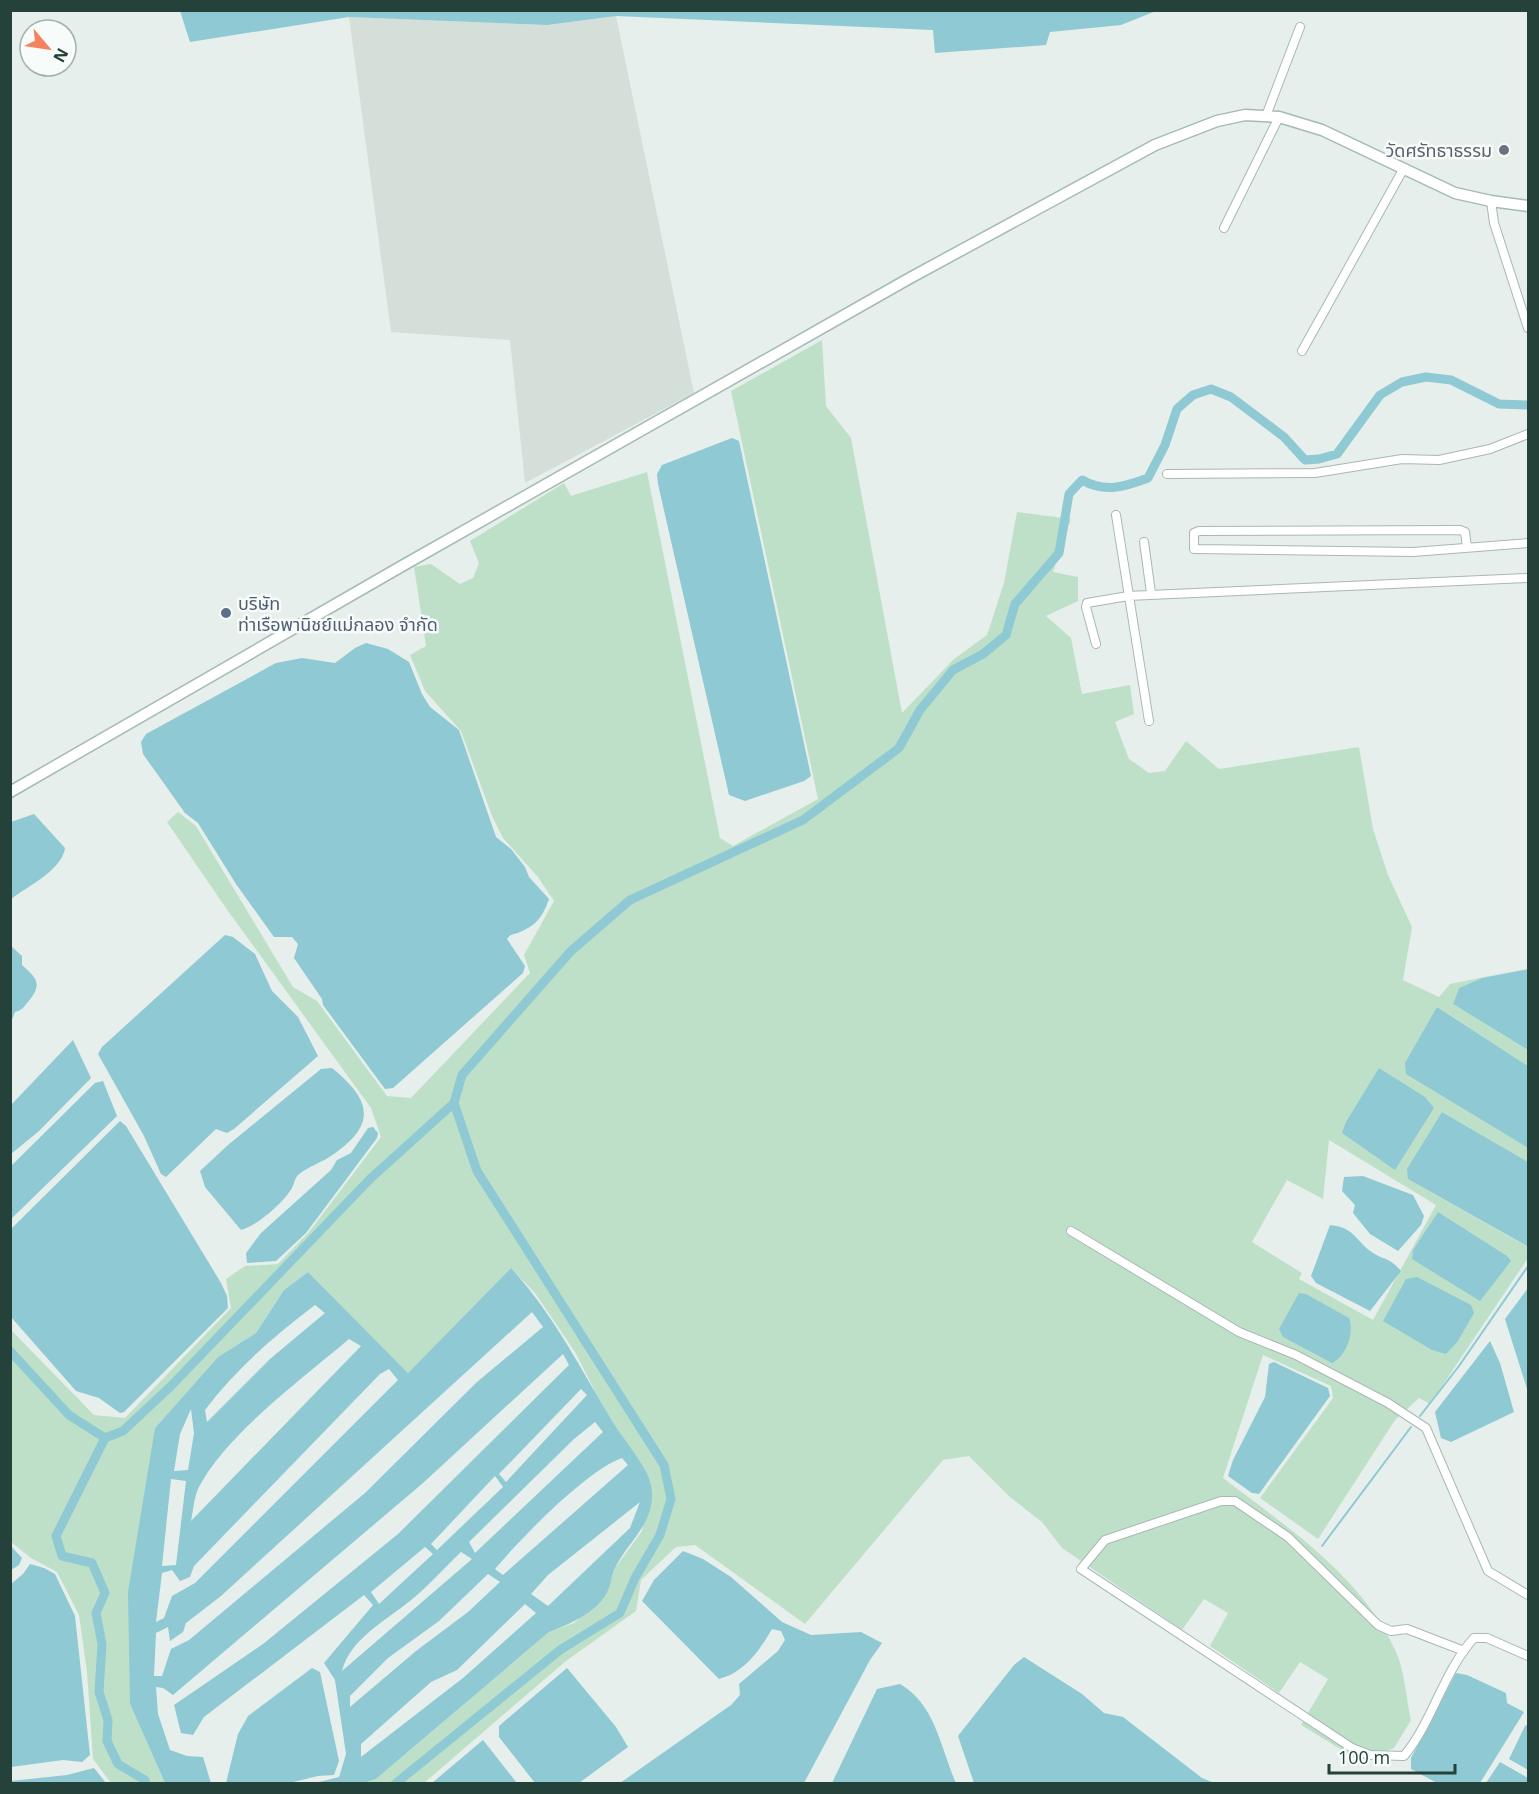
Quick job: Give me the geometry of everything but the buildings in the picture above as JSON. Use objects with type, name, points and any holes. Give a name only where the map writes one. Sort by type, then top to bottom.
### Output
[{"type":"street","points":[[1266,116],[1300,27]]},
{"type":"street","points":[[10,792],[402,566],[1039,206],[1165,141],[1217,121],[1245,115],[1279,117],[1322,130],[1455,193],[1528,206]]},
{"type":"street","points":[[1224,228],[1279,117]]},
{"type":"street","points":[[1302,351],[1404,168]]},
{"type":"street","points":[[1491,201],[1494,223],[1528,328]]},
{"type":"street","points":[[1167,474],[1315,474],[1402,459],[1439,460],[1490,449],[1528,434]]},
{"type":"street","points":[[1116,515],[1149,721]]},
{"type":"street","points":[[1467,547],[1465,532],[1460,531],[1199,531],[1194,533],[1194,549],[1413,552],[1528,543]]},
{"type":"street","points":[[1144,542],[1151,593]]},
{"type":"street","points":[[1096,644],[1086,607],[1087,603],[1128,596],[1151,593],[1528,578]]},
{"type":"street","points":[[1071,1232],[1239,1332],[1296,1355],[1388,1403],[1426,1428],[1488,1571],[1528,1595]]},
{"type":"street","points":[[1464,1651],[1407,1629],[1391,1631],[1378,1625],[1288,1537],[1235,1501],[1221,1501],[1105,1540],[1081,1569],[1279,1702],[1352,1748],[1370,1755],[1404,1756],[1418,1739],[1464,1651],[1479,1636],[1528,1656]]},
{"type":"shaded area","points":[[616,16],[694,393],[525,483],[510,340],[391,332],[349,17],[547,25]]},
{"type":"green space","points":[[822,340],[826,406],[851,438],[902,713],[954,659],[987,635],[1004,583],[1017,512],[1071,519],[1053,572],[1078,577],[1078,601],[1046,616],[1071,638],[1082,694],[1130,685],[1134,714],[1115,722],[1129,759],[1149,773],[1165,771],[1186,741],[1219,769],[1359,747],[1373,829],[1388,875],[1412,927],[1403,980],[1439,997],[1450,984],[1528,968],[1482,978],[1459,988],[1453,1004],[1528,1050],[1528,1066],[1437,1007],[1407,1074],[1528,1148],[1528,1162],[1442,1112],[1408,1179],[1526,1246],[1528,1243],[1528,1258],[1430,1404],[1419,1398],[1395,1420],[1318,1539],[1260,1498],[1333,1398],[1331,1386],[1263,1355],[1223,1478],[1321,1555],[1364,1600],[1396,1652],[1411,1720],[1394,1748],[1360,1761],[1301,1725],[1328,1679],[1300,1662],[1279,1693],[1210,1646],[1228,1613],[1204,1599],[1182,1630],[1062,1548],[1042,1522],[1010,1497],[969,1456],[943,1460],[805,1624],[695,1545],[676,1547],[641,1580],[636,1611],[566,1661],[424,1783],[364,1783],[376,1779],[549,1632],[574,1623],[605,1596],[615,1568],[642,1531],[651,1483],[601,1403],[575,1352],[535,1293],[511,1268],[408,1373],[308,1272],[284,1290],[256,1333],[218,1357],[155,1428],[130,1704],[165,1783],[111,1783],[93,1759],[87,1672],[79,1615],[57,1572],[31,1558],[11,1542],[10,1329],[94,1415],[125,1418],[231,1308],[226,1279],[245,1266],[278,1264],[309,1232],[381,1137],[371,1108],[228,911],[167,822],[178,812],[196,826],[293,987],[317,1001],[387,1096],[411,1098],[530,973],[524,955],[554,901],[538,877],[503,838],[492,816],[461,731],[425,691],[410,655],[426,646],[414,567],[431,564],[460,584],[473,578],[479,563],[470,541],[564,483],[571,496],[647,472],[720,838],[733,846],[818,799],[731,391]],"holes":[[[1329,1140],[1436,1205],[1373,1320],[1299,1279],[1302,1273],[1252,1242],[1287,1180],[1323,1199]]]},
{"type":"water","points":[[180,10],[1156,11],[1121,25],[1050,32],[1046,45],[935,53],[933,30],[616,16],[547,25],[349,17],[190,42]]},
{"type":"water","points":[[732,438],[739,441],[811,776],[804,781],[745,801],[729,795],[657,474],[662,465]]},
{"type":"water","points":[[366,643],[388,649],[409,662],[430,707],[459,730],[496,837],[511,849],[525,867],[529,877],[549,899],[542,915],[535,923],[507,939],[525,966],[523,973],[393,1088],[385,1089],[323,1005],[322,999],[294,958],[298,944],[292,937],[274,937],[236,884],[198,823],[185,813],[143,754],[141,742],[146,734],[276,663],[302,658],[335,663]]},
{"type":"water","points":[[34,814],[65,848],[63,856],[51,870],[11,899],[11,822]]},
{"type":"water","points":[[225,935],[233,937],[255,954],[272,991],[298,1017],[318,1056],[234,1129],[227,1133],[216,1129],[166,1177],[161,1174],[144,1136],[98,1054],[102,1047]]},
{"type":"water","points":[[10,945],[22,956],[22,965],[36,983],[32,997],[22,1009],[15,1012],[11,1022]]},
{"type":"water","points":[[1528,969],[1528,1050],[1453,1004],[1459,988],[1482,978]]},
{"type":"water","points":[[1437,1007],[1528,1066],[1528,1148],[1406,1074],[1405,1063]]},
{"type":"water","points":[[73,1040],[91,1078],[39,1131],[11,1154],[11,1105]]},
{"type":"water","points":[[332,1068],[355,1090],[361,1101],[364,1111],[358,1132],[334,1154],[298,1175],[286,1197],[261,1220],[241,1230],[205,1187],[200,1171],[228,1145],[321,1069]]},
{"type":"water","points":[[1379,1068],[1425,1097],[1434,1108],[1395,1170],[1342,1133],[1346,1122]]},
{"type":"water","points":[[103,1081],[117,1116],[11,1219],[11,1166],[95,1083]]},
{"type":"water","points":[[1442,1112],[1528,1162],[1527,1246],[1408,1179],[1407,1169]]},
{"type":"water","points":[[120,1121],[126,1126],[221,1283],[227,1296],[228,1308],[124,1412],[120,1413],[99,1398],[76,1391],[11,1317],[10,1230]]},
{"type":"water","points":[[373,1127],[378,1133],[377,1138],[306,1233],[276,1261],[247,1263],[246,1253],[261,1233],[331,1170],[337,1160],[351,1153],[368,1128]]},
{"type":"water","points":[[1363,1176],[1413,1195],[1424,1216],[1421,1225],[1398,1251],[1370,1234],[1353,1213],[1355,1205],[1342,1191],[1344,1177]]},
{"type":"water","points":[[1438,1212],[1507,1256],[1511,1261],[1480,1301],[1412,1259],[1413,1250]]},
{"type":"water","points":[[1330,1225],[1350,1232],[1373,1253],[1390,1261],[1401,1271],[1370,1311],[1316,1283],[1311,1276]]},
{"type":"water","points":[[511,1268],[555,1325],[641,1464],[651,1485],[652,1498],[646,1520],[614,1570],[607,1593],[587,1613],[549,1632],[376,1779],[364,1783],[315,1783],[339,1777],[346,1754],[335,1680],[324,1663],[373,1605],[364,1595],[204,1717],[193,1735],[181,1733],[174,1705],[263,1644],[398,1534],[569,1365],[563,1354],[423,1483],[173,1695],[163,1688],[156,1687],[158,1714],[170,1750],[187,1756],[203,1757],[211,1783],[165,1783],[130,1704],[128,1592],[155,1428],[218,1357],[256,1333],[284,1290],[308,1272],[408,1373]],"holes":[[[315,1305],[325,1313],[270,1359],[207,1422],[205,1410],[217,1395],[256,1354]],[[532,1312],[543,1327],[477,1382],[365,1493],[189,1640],[171,1649],[162,1676],[154,1676],[156,1633],[168,1627],[170,1641],[183,1632],[186,1623],[221,1596]],[[349,1339],[361,1346],[191,1521],[198,1489],[210,1469],[245,1429]],[[389,1369],[398,1380],[195,1583],[172,1596],[164,1618],[156,1622],[162,1573],[172,1570],[180,1581],[190,1577],[194,1566],[380,1374]],[[581,1389],[587,1395],[506,1482],[499,1474]],[[191,1409],[194,1433],[188,1470],[174,1471],[180,1434]],[[595,1422],[603,1432],[475,1553],[469,1542],[574,1439]],[[622,1458],[628,1465],[503,1575],[495,1569],[520,1541],[573,1490],[591,1476]],[[495,1476],[503,1487],[437,1550],[431,1544]],[[171,1479],[186,1481],[176,1565],[162,1566]],[[640,1502],[630,1528],[548,1606],[531,1594],[548,1575]],[[425,1547],[433,1554],[379,1604],[371,1592]],[[461,1552],[472,1559],[342,1671],[346,1660],[360,1641],[427,1585]],[[488,1574],[500,1582],[468,1612],[416,1651],[350,1707],[350,1696],[388,1658],[439,1621]],[[525,1604],[536,1613],[463,1678],[361,1757],[361,1744],[431,1682],[457,1670]]]},
{"type":"water","points":[[1417,1277],[1471,1305],[1474,1313],[1458,1341],[1446,1354],[1432,1350],[1383,1321],[1406,1279]]},
{"type":"water","points":[[1528,1288],[1528,1392],[1505,1319]]},
{"type":"water","points":[[1299,1293],[1306,1294],[1349,1318],[1351,1330],[1348,1344],[1337,1360],[1332,1363],[1283,1337],[1279,1329]]},
{"type":"water","points":[[1490,1341],[1500,1363],[1514,1412],[1451,1442],[1441,1438],[1435,1412]]},
{"type":"water","points":[[1274,1362],[1328,1388],[1330,1396],[1259,1494],[1252,1493],[1228,1476],[1233,1460],[1265,1397],[1269,1364]]},
{"type":"water","points":[[11,1546],[22,1558],[19,1565],[11,1570]]},
{"type":"water","points":[[683,1551],[703,1559],[731,1577],[782,1622],[811,1635],[861,1632],[882,1643],[870,1660],[804,1783],[620,1783],[731,1705],[740,1695],[739,1684],[778,1651],[785,1640],[781,1631],[772,1629],[757,1652],[744,1666],[719,1679],[642,1601],[654,1580]]},
{"type":"water","points":[[30,1564],[55,1574],[75,1616],[90,1755],[82,1762],[63,1760],[11,1767],[11,1584],[23,1574]]},
{"type":"water","points":[[1024,1657],[1082,1694],[1104,1713],[1123,1717],[1202,1778],[1214,1783],[974,1783],[958,1736],[1014,1665]]},
{"type":"water","points":[[312,1668],[320,1672],[339,1761],[334,1775],[318,1776],[289,1783],[226,1783],[238,1734],[248,1716]]},
{"type":"water","points":[[567,1668],[616,1727],[628,1747],[579,1783],[535,1783],[499,1737],[499,1726]]},
{"type":"water","points":[[1456,1673],[1467,1675],[1506,1693],[1507,1703],[1524,1712],[1480,1783],[1437,1783],[1411,1769],[1411,1758]]},
{"type":"water","points":[[900,1684],[922,1703],[929,1715],[956,1783],[832,1783],[877,1689]]},
{"type":"water","points":[[1528,1724],[1528,1770],[1509,1759]]},
{"type":"water","points":[[483,1740],[517,1783],[432,1783]]},
{"type":"water","points":[[1500,1762],[1528,1778],[1528,1783],[1486,1783]]},
{"type":"water","points":[[94,1768],[106,1783],[11,1783],[11,1781],[67,1775]]},
{"type":"waterway","points":[[395,1784],[560,1650],[620,1613],[635,1578],[660,1535],[671,1499],[664,1465],[477,1171],[454,1103],[462,1075],[571,951],[630,900],[803,820],[899,748],[920,710],[953,670],[983,654],[1006,635],[1015,604],[1059,553],[1069,494],[1082,480],[1099,486],[1115,487],[1148,478],[1165,445],[1177,409],[1193,395],[1211,389],[1231,397],[1284,437],[1305,460],[1337,454],[1380,395],[1402,382],[1426,377],[1451,380],[1499,404],[1528,405]]},
{"type":"waterway","points":[[10,1351],[69,1415],[105,1438],[123,1431],[171,1386],[370,1179],[454,1103]]},
{"type":"waterway","points":[[1420,1416],[1459,1366],[1528,1266]]},
{"type":"waterway","points":[[1322,1546],[1411,1427]]},
{"type":"waterway","points":[[105,1438],[56,1536],[62,1556],[92,1563],[105,1593],[96,1613],[102,1644],[99,1692],[108,1720],[107,1741],[118,1764],[145,1780],[146,1784]]},
{"type":"place","name":"วัดศรัทธาธรรม","points":[[1504,150]]},
{"type":"place","name":"บริษัท ท่าเรือพานิชย์แม่กลอง จำกัด","points":[[226,613]]}]
